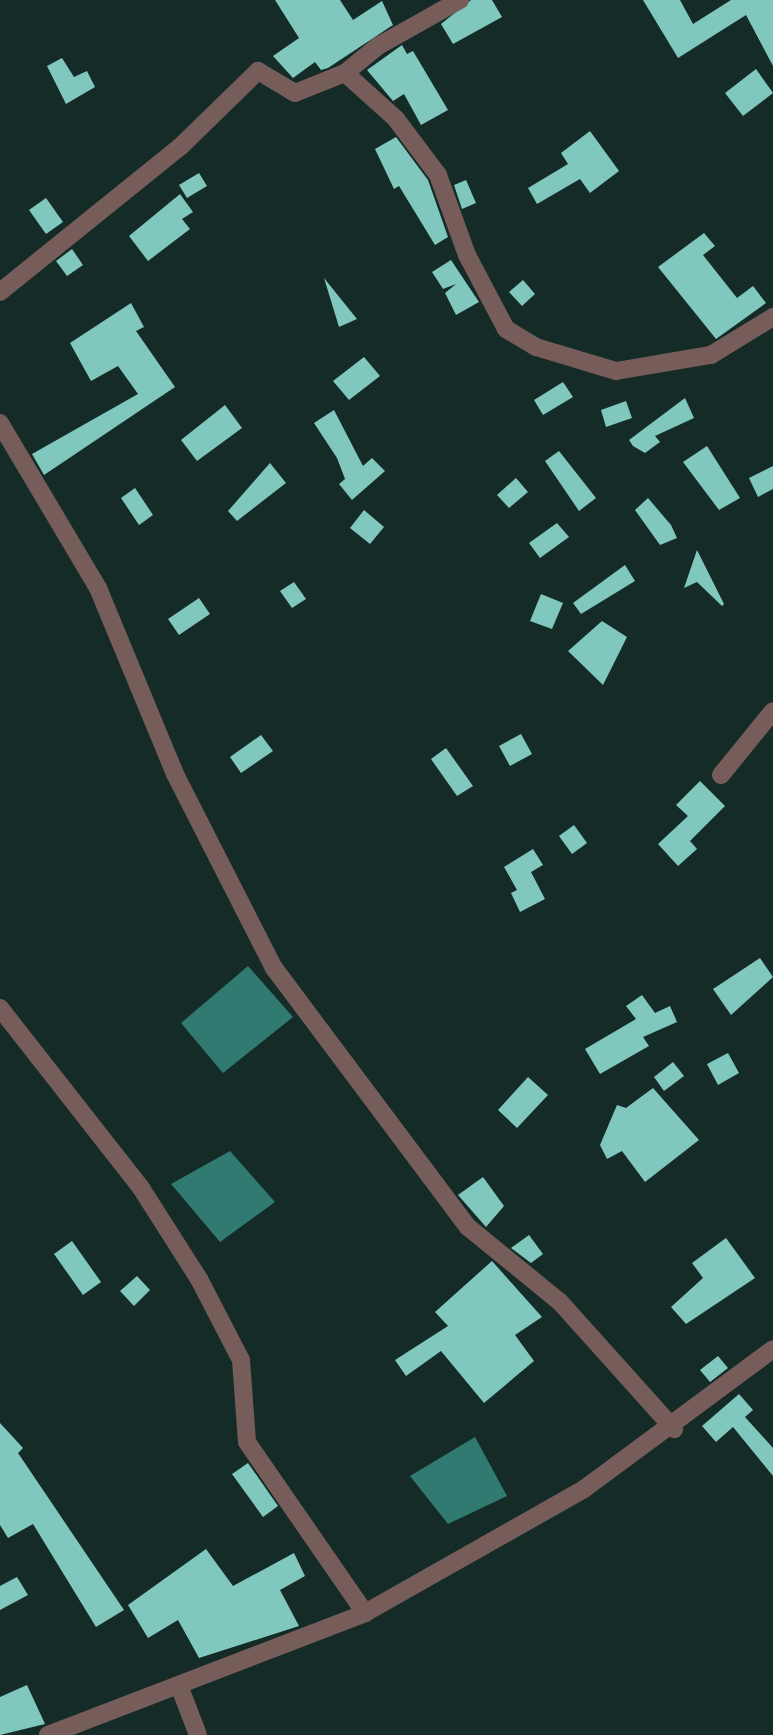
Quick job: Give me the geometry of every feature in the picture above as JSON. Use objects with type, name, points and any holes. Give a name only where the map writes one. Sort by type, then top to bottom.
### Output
[{"type":"street","points":[[0,292],[180,147],[258,71],[268,71],[291,93],[345,73],[378,46],[460,0]]},
{"type":"street","points":[[345,73],[396,119],[438,175],[467,255],[506,329],[520,339],[616,371],[711,355],[773,317]]},
{"type":"street","points":[[0,423],[98,589],[175,774],[274,968],[468,1227],[560,1302],[674,1429]]},
{"type":"street","points":[[721,775],[773,711]]},
{"type":"street","points":[[0,1008],[141,1188],[199,1279],[241,1360],[247,1442],[365,1613]]},
{"type":"street","points":[[48,1735],[180,1688],[365,1613],[584,1489],[674,1429],[773,1349]]},
{"type":"street","points":[[180,1688],[198,1735]]},
{"type":"shaded area","points":[[248,966],[293,1017],[223,1073],[181,1023]]},
{"type":"shaded area","points":[[230,1151],[275,1202],[220,1242],[171,1184]]},
{"type":"shaded area","points":[[475,1437],[507,1496],[448,1524],[410,1476]]},
{"type":"building","points":[[275,0],[340,0],[353,20],[382,1],[393,25],[328,68],[321,70],[315,62],[293,78],[273,56],[299,38]]},
{"type":"building","points":[[471,0],[492,0],[502,17],[453,44],[441,24]]},
{"type":"building","points":[[643,0],[680,0],[693,24],[731,0],[773,0],[773,66],[746,15],[678,58]]},
{"type":"building","points":[[402,45],[407,54],[413,51],[448,110],[421,125],[404,94],[393,101],[367,70]]},
{"type":"building","points":[[62,58],[74,77],[87,71],[95,87],[66,104],[47,66]]},
{"type":"building","points":[[756,69],[773,93],[743,116],[725,93]]},
{"type":"building","points":[[590,131],[619,171],[590,193],[580,179],[537,204],[528,188],[568,164],[561,153]]},
{"type":"building","points":[[396,137],[428,180],[448,237],[435,245],[399,186],[394,189],[375,149]]},
{"type":"building","points":[[199,173],[207,186],[187,198],[179,185]]},
{"type":"building","points":[[466,180],[476,203],[462,209],[454,185]]},
{"type":"building","points":[[180,194],[193,212],[182,219],[190,229],[148,261],[129,236]]},
{"type":"building","points":[[46,198],[63,222],[46,234],[29,210]]},
{"type":"building","points":[[704,233],[715,246],[703,255],[737,298],[753,286],[766,303],[716,339],[658,267]]},
{"type":"building","points":[[72,249],[83,265],[67,276],[56,261]]},
{"type":"building","points":[[451,260],[479,302],[456,315],[445,293],[456,284],[443,289],[432,272]]},
{"type":"building","points":[[324,278],[357,319],[339,327]]},
{"type":"building","points":[[523,280],[535,294],[522,306],[509,292]]},
{"type":"building","points":[[131,303],[144,327],[136,331],[175,387],[44,475],[32,454],[138,394],[118,366],[91,381],[70,343]]},
{"type":"building","points":[[364,357],[380,376],[349,400],[333,381]]},
{"type":"building","points":[[563,382],[573,397],[543,415],[534,400]]},
{"type":"building","points":[[685,398],[694,418],[655,436],[660,442],[645,453],[633,446],[629,440]]},
{"type":"building","points":[[626,401],[632,418],[606,427],[601,410]]},
{"type":"building","points":[[225,405],[242,428],[197,461],[181,440]]},
{"type":"building","points":[[334,410],[363,466],[372,458],[385,471],[352,500],[339,484],[345,479],[337,458],[314,423]]},
{"type":"building","points":[[707,446],[740,498],[719,510],[683,462]]},
{"type":"building","points":[[559,451],[596,498],[579,511],[545,461]]},
{"type":"building","points":[[270,463],[286,483],[237,521],[228,511]]},
{"type":"building","points":[[773,466],[773,489],[758,497],[749,478]]},
{"type":"building","points":[[516,478],[528,492],[509,508],[497,495]]},
{"type":"building","points":[[135,488],[153,515],[139,525],[121,498]]},
{"type":"building","points":[[648,498],[671,525],[677,538],[660,545],[635,510]]},
{"type":"building","points":[[364,510],[384,527],[370,544],[350,528]]},
{"type":"building","points":[[557,523],[569,537],[540,558],[529,543]]},
{"type":"building","points":[[697,550],[724,604],[722,606],[697,582],[684,588]]},
{"type":"building","points":[[625,565],[635,581],[581,614],[573,603]]},
{"type":"building","points":[[294,582],[306,599],[292,608],[280,591]]},
{"type":"building","points":[[541,594],[563,603],[552,629],[530,621]]},
{"type":"building","points":[[199,598],[210,614],[179,635],[168,619]]},
{"type":"building","points":[[602,621],[627,637],[603,685],[568,651]]},
{"type":"building","points":[[521,734],[532,754],[510,766],[499,746]]},
{"type":"building","points":[[261,735],[273,751],[241,773],[230,757]]},
{"type":"building","points":[[446,748],[473,786],[457,796],[431,759]]},
{"type":"building","points":[[700,781],[725,806],[690,841],[697,849],[678,866],[658,844],[688,816],[676,805]]},
{"type":"building","points":[[574,825],[587,843],[572,854],[559,836]]},
{"type":"building","points":[[533,849],[543,865],[531,872],[545,899],[520,912],[511,893],[517,890],[504,867]]},
{"type":"building","points":[[760,958],[773,977],[731,1015],[713,989]]},
{"type":"building","points":[[642,995],[655,1013],[670,1006],[677,1022],[643,1037],[649,1046],[600,1074],[585,1049],[636,1019],[626,1006]]},
{"type":"building","points":[[728,1053],[739,1073],[718,1085],[707,1064]]},
{"type":"building","points":[[673,1062],[684,1076],[664,1091],[654,1077]]},
{"type":"building","points":[[528,1077],[548,1095],[517,1128],[498,1110]]},
{"type":"building","points":[[653,1088],[699,1140],[645,1182],[622,1151],[607,1159],[600,1145],[617,1105],[626,1108]]},
{"type":"building","points":[[483,1177],[504,1206],[486,1227],[458,1195]]},
{"type":"building","points":[[529,1235],[543,1254],[531,1263],[511,1248]]},
{"type":"building","points":[[726,1238],[755,1278],[686,1324],[671,1307],[703,1278],[692,1263]]},
{"type":"building","points":[[72,1241],[101,1282],[83,1295],[54,1254]]},
{"type":"building","points":[[492,1261],[542,1317],[515,1335],[534,1361],[484,1403],[441,1351],[406,1376],[395,1360],[448,1326],[435,1312]]},
{"type":"building","points":[[137,1276],[150,1290],[134,1306],[120,1291]]},
{"type":"building","points":[[718,1356],[728,1368],[710,1382],[700,1370]]},
{"type":"building","points":[[739,1394],[753,1410],[745,1417],[773,1448],[773,1476],[733,1427],[716,1442],[702,1426]]},
{"type":"building","points":[[0,1423],[23,1448],[18,1453],[124,1610],[96,1627],[33,1524],[8,1538],[0,1525]]},
{"type":"building","points":[[248,1463],[278,1506],[263,1517],[232,1474]]},
{"type":"building","points":[[206,1549],[233,1586],[294,1553],[305,1576],[280,1590],[299,1626],[199,1658],[178,1620],[148,1638],[128,1605]]},
{"type":"building","points":[[17,1577],[28,1595],[0,1610],[0,1586]]},
{"type":"building","points":[[27,1685],[45,1724],[0,1735],[0,1697]]}]
